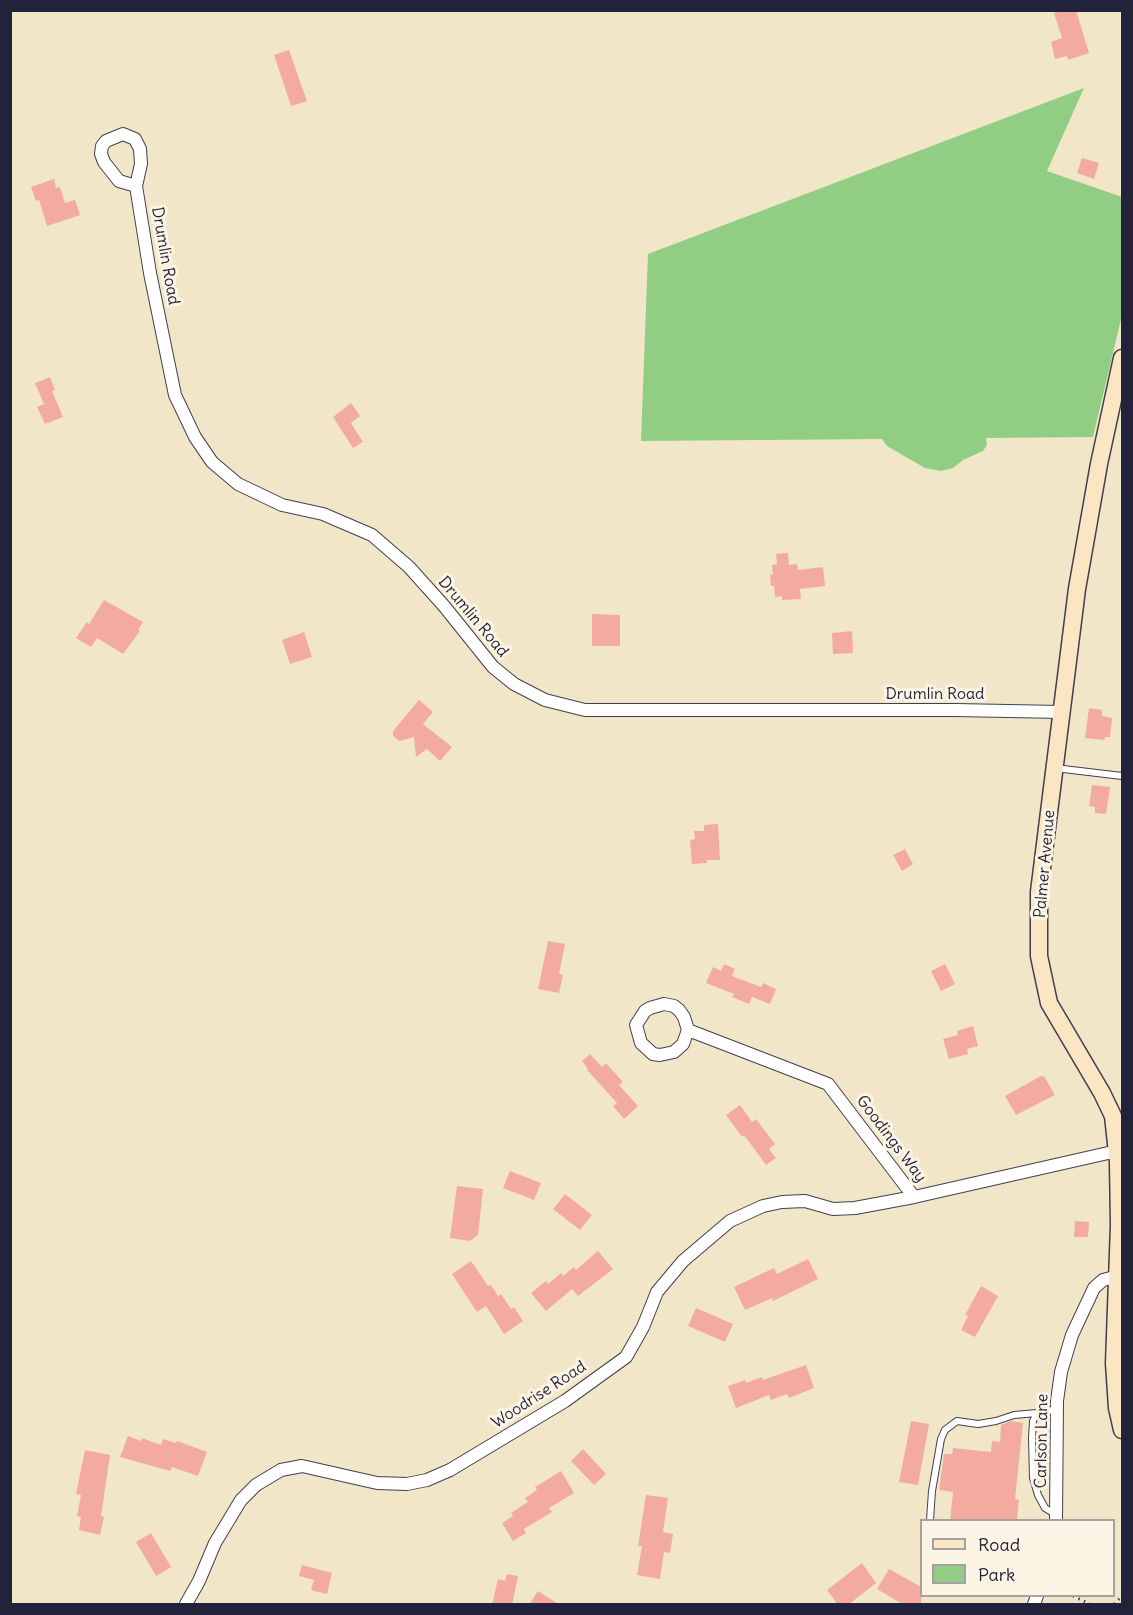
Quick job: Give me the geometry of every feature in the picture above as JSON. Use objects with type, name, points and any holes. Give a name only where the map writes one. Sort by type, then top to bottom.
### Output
[{"type":"main road","name":"Palmer Avenue","points":[[1122,358],[1118,403],[1099,464],[1077,589],[1039,892],[1039,956],[1049,1003],[1113,1116],[1117,1152],[1118,1276],[1114,1363],[1117,1408],[1122,1430]]},
{"type":"street","name":"Drumlin Road","points":[[136,186],[152,284],[175,395],[195,437],[212,462],[238,484],[282,505],[323,514],[372,535],[409,567],[493,667],[514,684],[545,700],[585,710],[1062,712]]},
{"type":"street","points":[[664,1004],[674,1006],[679,1010],[688,1030],[686,1040],[674,1052],[660,1055],[653,1054],[645,1048],[639,1038],[636,1025],[645,1011],[664,1004]]},
{"type":"street","name":"Goodings Way","points":[[688,1030],[828,1084],[914,1197],[1117,1152]]},
{"type":"street","name":"Woodrise Road","points":[[186,1605],[215,1543],[241,1500],[256,1485],[282,1470],[302,1466],[377,1483],[408,1484],[427,1480],[450,1470],[565,1401],[626,1357],[643,1327],[657,1292],[683,1261],[730,1221],[763,1206],[782,1202],[806,1202],[833,1209],[855,1208],[914,1197]]},
{"type":"street","name":"Carlson Lane","points":[[1056,1517],[1061,1372],[1072,1335],[1094,1288],[1103,1280],[1118,1276]]},
{"type":"lane","points":[[1055,768],[1122,776]]},
{"type":"lane","points":[[930,1519],[932,1491],[941,1438],[945,1430],[957,1421],[978,1424],[1014,1415],[1058,1409]]},
{"type":"lane","points":[[1037,1413],[1033,1421],[1033,1478],[1045,1508],[1056,1517]]},
{"type":"path","points":[[1114,1605],[1122,1596]]},
{"type":"path","points":[[1075,1597],[1090,1605]]},
{"type":"green space","points":[[1084,88],[1047,171],[1122,197],[1122,315],[1093,437],[986,438],[987,445],[983,451],[963,460],[953,468],[941,471],[925,468],[887,446],[882,439],[641,441],[648,254]]},
{"type":"building","points":[[1076,10],[1089,53],[1068,60],[1067,56],[1055,59],[1051,42],[1062,38],[1054,13]]},
{"type":"building","points":[[289,50],[307,101],[291,106],[274,55]]},
{"type":"building","points":[[1082,158],[1099,163],[1094,179],[1077,173]]},
{"type":"building","points":[[54,179],[56,188],[60,187],[65,203],[75,200],[80,215],[47,226],[39,200],[36,201],[31,187]]},
{"type":"building","points":[[50,377],[55,390],[52,391],[63,417],[45,424],[37,407],[44,404],[35,383]]},
{"type":"building","points":[[351,403],[360,416],[351,423],[363,442],[353,448],[333,417]]},
{"type":"building","points":[[788,553],[789,565],[797,564],[798,570],[823,567],[825,586],[800,589],[801,599],[782,600],[782,596],[775,597],[774,586],[771,586],[772,565],[777,564],[776,554]]},
{"type":"building","points":[[104,600],[143,622],[138,630],[140,631],[123,654],[97,638],[91,647],[76,638],[87,622],[89,624]]},
{"type":"building","points":[[592,614],[620,615],[620,646],[592,646]]},
{"type":"building","points":[[852,631],[853,653],[833,654],[832,633]]},
{"type":"building","points":[[304,632],[312,657],[290,664],[282,640]]},
{"type":"building","points":[[419,700],[433,712],[423,724],[452,747],[440,761],[427,749],[416,757],[414,737],[399,741],[393,736],[393,731]]},
{"type":"building","points":[[1089,708],[1102,710],[1102,716],[1112,718],[1110,737],[1105,737],[1104,740],[1085,738]]},
{"type":"building","points":[[1092,785],[1110,787],[1106,814],[1095,813],[1095,807],[1089,806]]},
{"type":"building","points":[[718,824],[720,860],[707,860],[707,863],[692,864],[690,840],[695,839],[694,831],[704,831],[704,825]]},
{"type":"building","points":[[905,849],[913,864],[902,871],[893,855]]},
{"type":"building","points":[[548,941],[565,944],[559,974],[563,975],[559,993],[538,989]]},
{"type":"building","points":[[724,964],[735,969],[732,976],[761,987],[763,983],[776,989],[770,1004],[752,997],[749,1004],[732,997],[734,994],[706,983],[713,967],[721,971]]},
{"type":"building","points":[[945,964],[955,984],[941,991],[931,971]]},
{"type":"building","points":[[973,1026],[978,1046],[967,1049],[968,1054],[949,1059],[943,1039],[958,1035],[957,1031]]},
{"type":"building","points":[[590,1054],[602,1067],[606,1063],[623,1082],[619,1085],[638,1106],[624,1119],[613,1106],[617,1103],[587,1070],[582,1061]]},
{"type":"building","points":[[1044,1076],[1055,1095],[1016,1115],[1005,1096]]},
{"type":"building","points":[[740,1105],[752,1122],[756,1119],[775,1144],[769,1149],[776,1158],[766,1165],[726,1115]]},
{"type":"building","points":[[510,1171],[541,1183],[534,1200],[503,1188]]},
{"type":"building","points":[[457,1186],[483,1189],[478,1235],[470,1241],[450,1238]]},
{"type":"building","points":[[565,1194],[592,1215],[580,1230],[553,1209]]},
{"type":"building","points":[[1075,1221],[1089,1222],[1088,1237],[1074,1237]]},
{"type":"building","points":[[598,1251],[613,1269],[578,1296],[572,1289],[546,1311],[531,1293],[546,1281],[548,1284],[561,1273],[563,1276],[574,1267],[576,1270]]},
{"type":"building","points":[[808,1259],[818,1279],[773,1301],[772,1298],[745,1310],[734,1287],[774,1268],[777,1274]]},
{"type":"building","points":[[471,1261],[488,1286],[491,1285],[498,1296],[501,1294],[511,1309],[514,1307],[523,1321],[504,1334],[486,1306],[477,1312],[452,1274]]},
{"type":"building","points":[[981,1286],[998,1296],[975,1337],[961,1330],[968,1316],[965,1315]]},
{"type":"building","points":[[696,1308],[733,1324],[725,1342],[688,1326]]},
{"type":"building","points":[[806,1365],[814,1388],[789,1398],[787,1394],[771,1400],[769,1395],[736,1408],[728,1386],[762,1377],[763,1380]]},
{"type":"building","points":[[911,1421],[929,1424],[918,1485],[899,1482]]},
{"type":"building","points":[[1011,1421],[1023,1423],[1015,1499],[1019,1500],[1017,1519],[950,1519],[953,1492],[939,1490],[944,1454],[952,1454],[953,1448],[991,1452],[992,1441],[1000,1442],[1001,1425]]},
{"type":"building","points":[[128,1436],[161,1445],[163,1439],[176,1443],[177,1441],[207,1452],[198,1476],[172,1467],[170,1471],[120,1457]]},
{"type":"building","points":[[583,1449],[606,1474],[594,1485],[571,1461]]},
{"type":"building","points":[[85,1450],[110,1455],[100,1535],[79,1530],[81,1517],[77,1516],[81,1495],[76,1494]]},
{"type":"building","points":[[561,1471],[574,1493],[549,1508],[552,1512],[524,1529],[526,1533],[513,1541],[502,1523],[513,1516],[511,1513],[528,1502],[525,1498],[537,1490],[535,1487]]},
{"type":"building","points":[[646,1495],[668,1498],[663,1532],[673,1534],[670,1553],[664,1552],[660,1579],[637,1575],[642,1546],[638,1546]]},
{"type":"building","points":[[151,1533],[171,1567],[156,1576],[136,1542]]},
{"type":"building","points":[[862,1563],[876,1583],[848,1605],[838,1605],[827,1590]]},
{"type":"building","points":[[302,1565],[332,1573],[327,1594],[311,1590],[314,1580],[299,1576]]},
{"type":"building","points":[[889,1569],[920,1586],[921,1605],[904,1605],[877,1589]]},
{"type":"building","points":[[507,1574],[518,1576],[512,1605],[492,1605],[498,1579],[505,1581]]},
{"type":"building","points":[[538,1591],[560,1605],[529,1605]]}]
